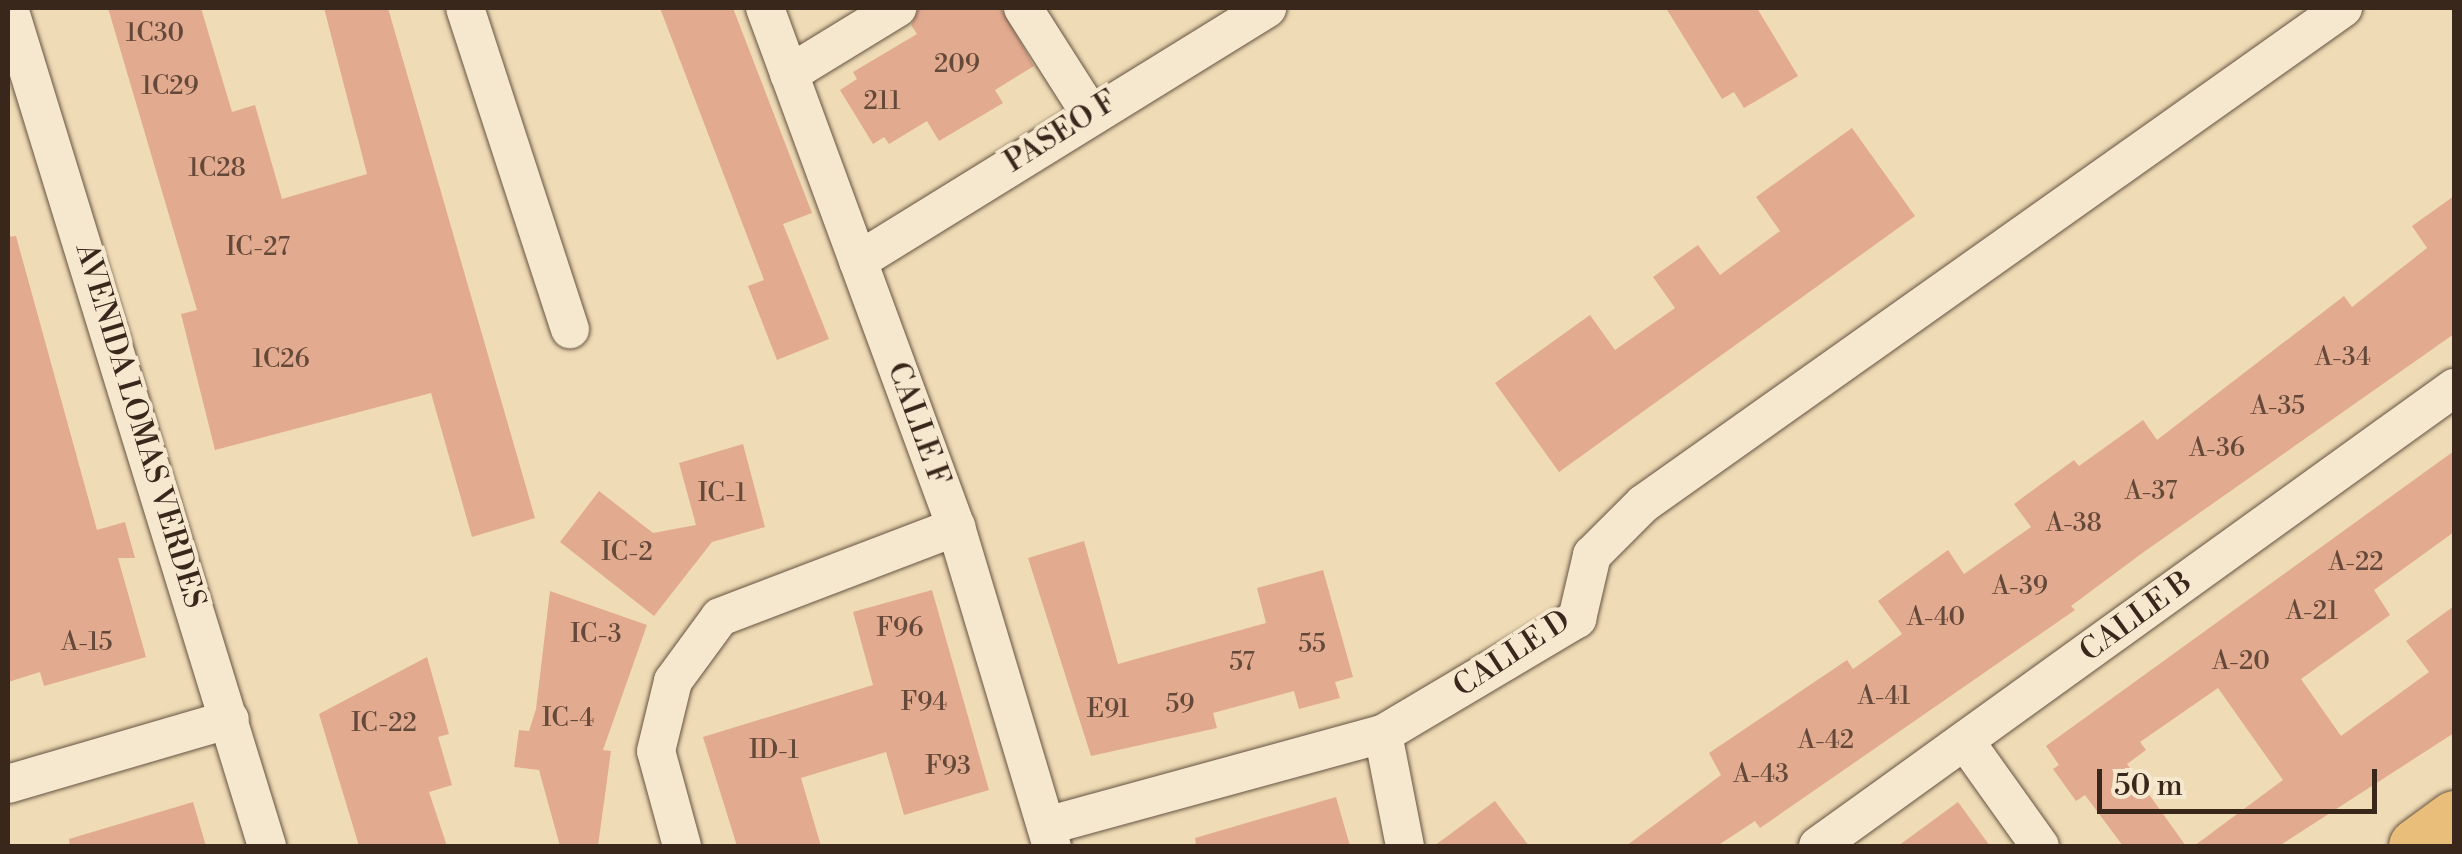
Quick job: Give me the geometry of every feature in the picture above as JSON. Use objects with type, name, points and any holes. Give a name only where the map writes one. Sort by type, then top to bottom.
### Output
[{"type":"highway","points":[[2416,846],[2454,818]]},
{"type":"street","name":"AVENIDA LOMAS VERDES","points":[[9,8],[267,846]]},
{"type":"street","points":[[465,8],[570,329]]},
{"type":"street","name":"CALLE F","points":[[765,8],[956,527],[1049,836]]},
{"type":"street","points":[[789,74],[897,8]]},
{"type":"street","points":[[1023,8],[1090,113]]},
{"type":"street","name":"PASEO F","points":[[858,261],[1090,113],[1266,8]]},
{"type":"street","name":"CALLE D","points":[[1049,836],[1383,734],[1577,619],[1592,555],[1643,504],[2343,8]]},
{"type":"street","name":"CALLE B","points":[[1818,846],[2454,388]]},
{"type":"street","points":[[682,846],[656,751],[673,681],[720,617],[956,527]]},
{"type":"street","points":[[8,784],[230,719]]},
{"type":"street","points":[[1383,734],[1405,846]]},
{"type":"street","points":[[1965,741],[2040,846]]},
{"type":"building","points":[[108,8],[201,8],[232,112],[255,105],[282,199],[367,174],[324,8],[388,8],[535,518],[472,537],[431,393],[215,450],[181,314],[197,310]]},
{"type":"building","points":[[660,8],[733,8],[812,213],[783,224],[829,339],[777,360],[748,286],[764,280]]},
{"type":"building","points":[[919,8],[1001,8],[1034,66],[995,90],[1003,103],[939,141],[927,121],[889,144],[884,137],[873,144],[840,90],[857,79],[853,72],[917,34],[911,25]]},
{"type":"building","points":[[1666,8],[1757,8],[1798,76],[1744,108],[1734,92],[1722,99]]},
{"type":"building","points":[[1852,128],[1915,216],[1559,472],[1495,383],[1590,315],[1615,350],[1675,308],[1653,277],[1698,245],[1720,275],[1780,231],[1756,197]]},
{"type":"building","points":[[2454,196],[2454,334],[2141,554],[2071,606],[2075,610],[1760,828],[1755,821],[1717,846],[1626,846],[1721,775],[1709,753],[1847,660],[1853,669],[1902,634],[1878,601],[1948,550],[1964,574],[2031,527],[2014,504],[2074,460],[2079,466],[2143,420],[2157,440],[2344,296],[2352,307],[2427,248],[2412,226]]},
{"type":"building","points":[[16,236],[97,530],[125,522],[135,558],[118,558],[146,657],[44,686],[40,672],[8,682],[8,237]]},
{"type":"building","points":[[743,444],[765,527],[712,542],[654,616],[560,542],[599,491],[653,533],[696,525],[679,463]]},
{"type":"building","points":[[2454,451],[2454,532],[2374,590],[2390,615],[2301,679],[2341,736],[2429,672],[2406,641],[2454,606],[2454,733],[2279,846],[2194,846],[2283,780],[2218,688],[2140,742],[2146,750],[2127,764],[2186,846],[2123,846],[2085,795],[2076,801],[2053,769],[2059,765],[2046,746]]},
{"type":"building","points":[[1084,541],[1118,664],[1266,623],[1257,588],[1323,570],[1353,677],[1335,682],[1340,698],[1299,709],[1294,691],[1213,713],[1217,728],[1091,756],[1028,558]]},
{"type":"building","points":[[932,590],[989,790],[904,815],[886,752],[801,778],[821,846],[737,846],[703,737],[873,685],[853,612]]},
{"type":"building","points":[[550,591],[647,625],[603,750],[611,751],[598,846],[560,846],[539,770],[514,767],[519,730],[529,731],[536,709]]},
{"type":"building","points":[[427,657],[449,734],[438,737],[452,785],[429,792],[447,846],[359,846],[319,714]]},
{"type":"building","points":[[1336,797],[1350,846],[1196,846],[1195,838]]},
{"type":"building","points":[[1495,801],[1529,846],[1434,846]]},
{"type":"building","points":[[193,802],[206,846],[70,846],[69,839]]},
{"type":"building","points":[[1958,802],[1990,846],[1898,846]]}]
